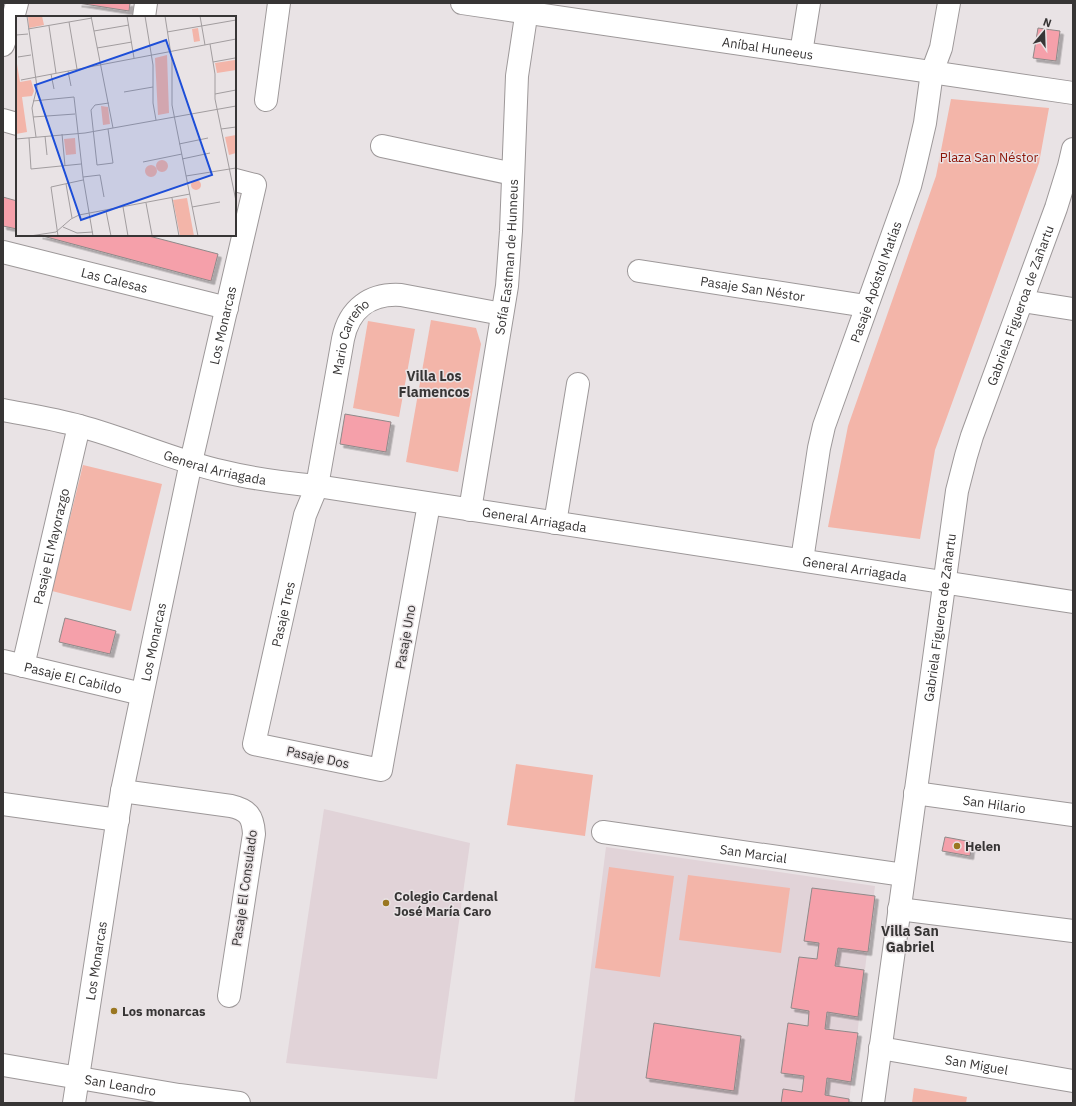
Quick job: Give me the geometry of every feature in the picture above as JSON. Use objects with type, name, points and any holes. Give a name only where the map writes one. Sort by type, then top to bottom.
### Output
[{"type":"street","points":[[3,45],[17,3]]},
{"type":"street","points":[[144,16],[146,3]]},
{"type":"street","points":[[266,100],[279,3]]},
{"type":"street","name":"Aníbal Huneeus","points":[[462,3],[527,8],[801,53],[1073,93]]},
{"type":"street","points":[[801,53],[809,3]]},
{"type":"street","name":"Pasaje Apóstol Matías","points":[[802,560],[819,448],[824,426],[916,166],[925,123],[932,72],[941,48],[949,3]]},
{"type":"street","name":"Sofía Eastman de Hunneus","points":[[470,510],[509,264],[517,76],[527,8]]},
{"type":"street","points":[[3,120],[16,124]]},
{"type":"street","points":[[382,146],[513,174]]},
{"type":"street","name":"Gabriela Figueroa de Zañartu","points":[[873,1103],[957,491],[966,456],[1056,208],[1073,149]]},
{"type":"street","name":"Los Monarcas","points":[[74,1103],[122,791],[191,462],[227,308],[245,182]]},
{"type":"street","name":"Las Calesas","points":[[3,252],[227,308]]},
{"type":"street","name":"Pasaje San Néstor","points":[[639,271],[866,306]]},
{"type":"street","name":"Mario Carreño","points":[[317,486],[345,330],[349,320],[358,308],[371,300],[391,294],[502,314]]},
{"type":"street","points":[[1022,301],[1073,309]]},
{"type":"street","points":[[555,523],[578,384]]},
{"type":"street","name":"General Arriagada","points":[[3,410],[80,426],[191,462],[251,478],[317,486],[1073,602]]},
{"type":"street","name":"Pasaje El Mayorazgo","points":[[13,664],[80,426]]},
{"type":"street","name":"Pasaje Tres","points":[[254,744],[305,515],[317,486]]},
{"type":"street","name":"Pasaje Uno","points":[[381,770],[429,504]]},
{"type":"street","name":"Pasaje El Cabildo","points":[[13,664],[142,694]]},
{"type":"street","name":"Pasaje Dos","points":[[254,744],[381,770]]},
{"type":"street","name":"Pasaje El Consulado","points":[[122,791],[241,808],[253,822],[254,834],[229,996]]},
{"type":"street","name":"San Hilario","points":[[915,793],[1073,816]]},
{"type":"street","points":[[3,804],[118,820]]},
{"type":"street","name":"San Marcial","points":[[603,832],[904,875]]},
{"type":"street","points":[[899,909],[1073,931]]},
{"type":"street","name":"San Miguel","points":[[880,1048],[1073,1081]]},
{"type":"street","name":"San Leandro","points":[[3,1065],[210,1101],[239,1103]]},
{"type":"shaded area","name":"Colegio Cardenal José María Caro","points":[[324,809],[470,843],[437,1079],[286,1063]]},
{"type":"shaded area","points":[[606,847],[875,886],[849,1103],[574,1103]]},
{"type":"green space","name":"Plaza San Néstor","points":[[951,99],[1049,108],[1039,163],[935,450],[920,539],[828,527],[848,426],[936,176]]},
{"type":"green space","points":[[431,320],[476,328],[481,344],[458,472],[406,462]]},
{"type":"green space","points":[[368,321],[415,329],[399,417],[353,408]]},
{"type":"green space","points":[[83,465],[162,484],[131,611],[52,591]]},
{"type":"green space","points":[[516,764],[593,775],[585,836],[507,825]]},
{"type":"green space","points":[[609,867],[674,876],[660,977],[595,968]]},
{"type":"green space","points":[[688,875],[790,888],[781,953],[679,940]]},
{"type":"green space","points":[[914,1088],[967,1097],[966,1103],[912,1103]]},
{"type":"building","points":[[78,3],[130,3],[129,11]]},
{"type":"building","points":[[1038,28],[1060,31],[1056,61],[1033,58]]},
{"type":"building","points":[[3,197],[16,201],[16,229],[3,226]]},
{"type":"building","points":[[43,236],[149,236],[218,254],[211,281]]},
{"type":"building","points":[[345,414],[391,422],[386,452],[340,444]]},
{"type":"building","points":[[65,618],[116,631],[110,654],[59,642]]},
{"type":"building","name":"Helen","points":[[945,837],[972,842],[970,856],[942,851]]},
{"type":"building","points":[[812,888],[875,896],[868,952],[838,948],[835,966],[864,970],[858,1017],[827,1012],[825,1029],[858,1033],[851,1082],[827,1078],[825,1095],[849,1099],[849,1103],[781,1103],[783,1089],[802,1092],[804,1076],[781,1073],[788,1023],[808,1026],[809,1011],[791,1008],[799,957],[817,959],[819,943],[804,941]]},
{"type":"building","points":[[654,1023],[741,1036],[734,1091],[646,1078]]},
{"type":"place","name":"Helen","points":[[957,846]]},
{"type":"place","name":"Colegio Cardenal José María Caro","points":[[386,903]]},
{"type":"place","name":"Los monarcas","points":[[114,1011]]},
{"type":"district","name":"Villa Los Flamencos","points":[[434,384]]},
{"type":"district","name":"Villa San Gabriel","points":[[910,940]]}]
